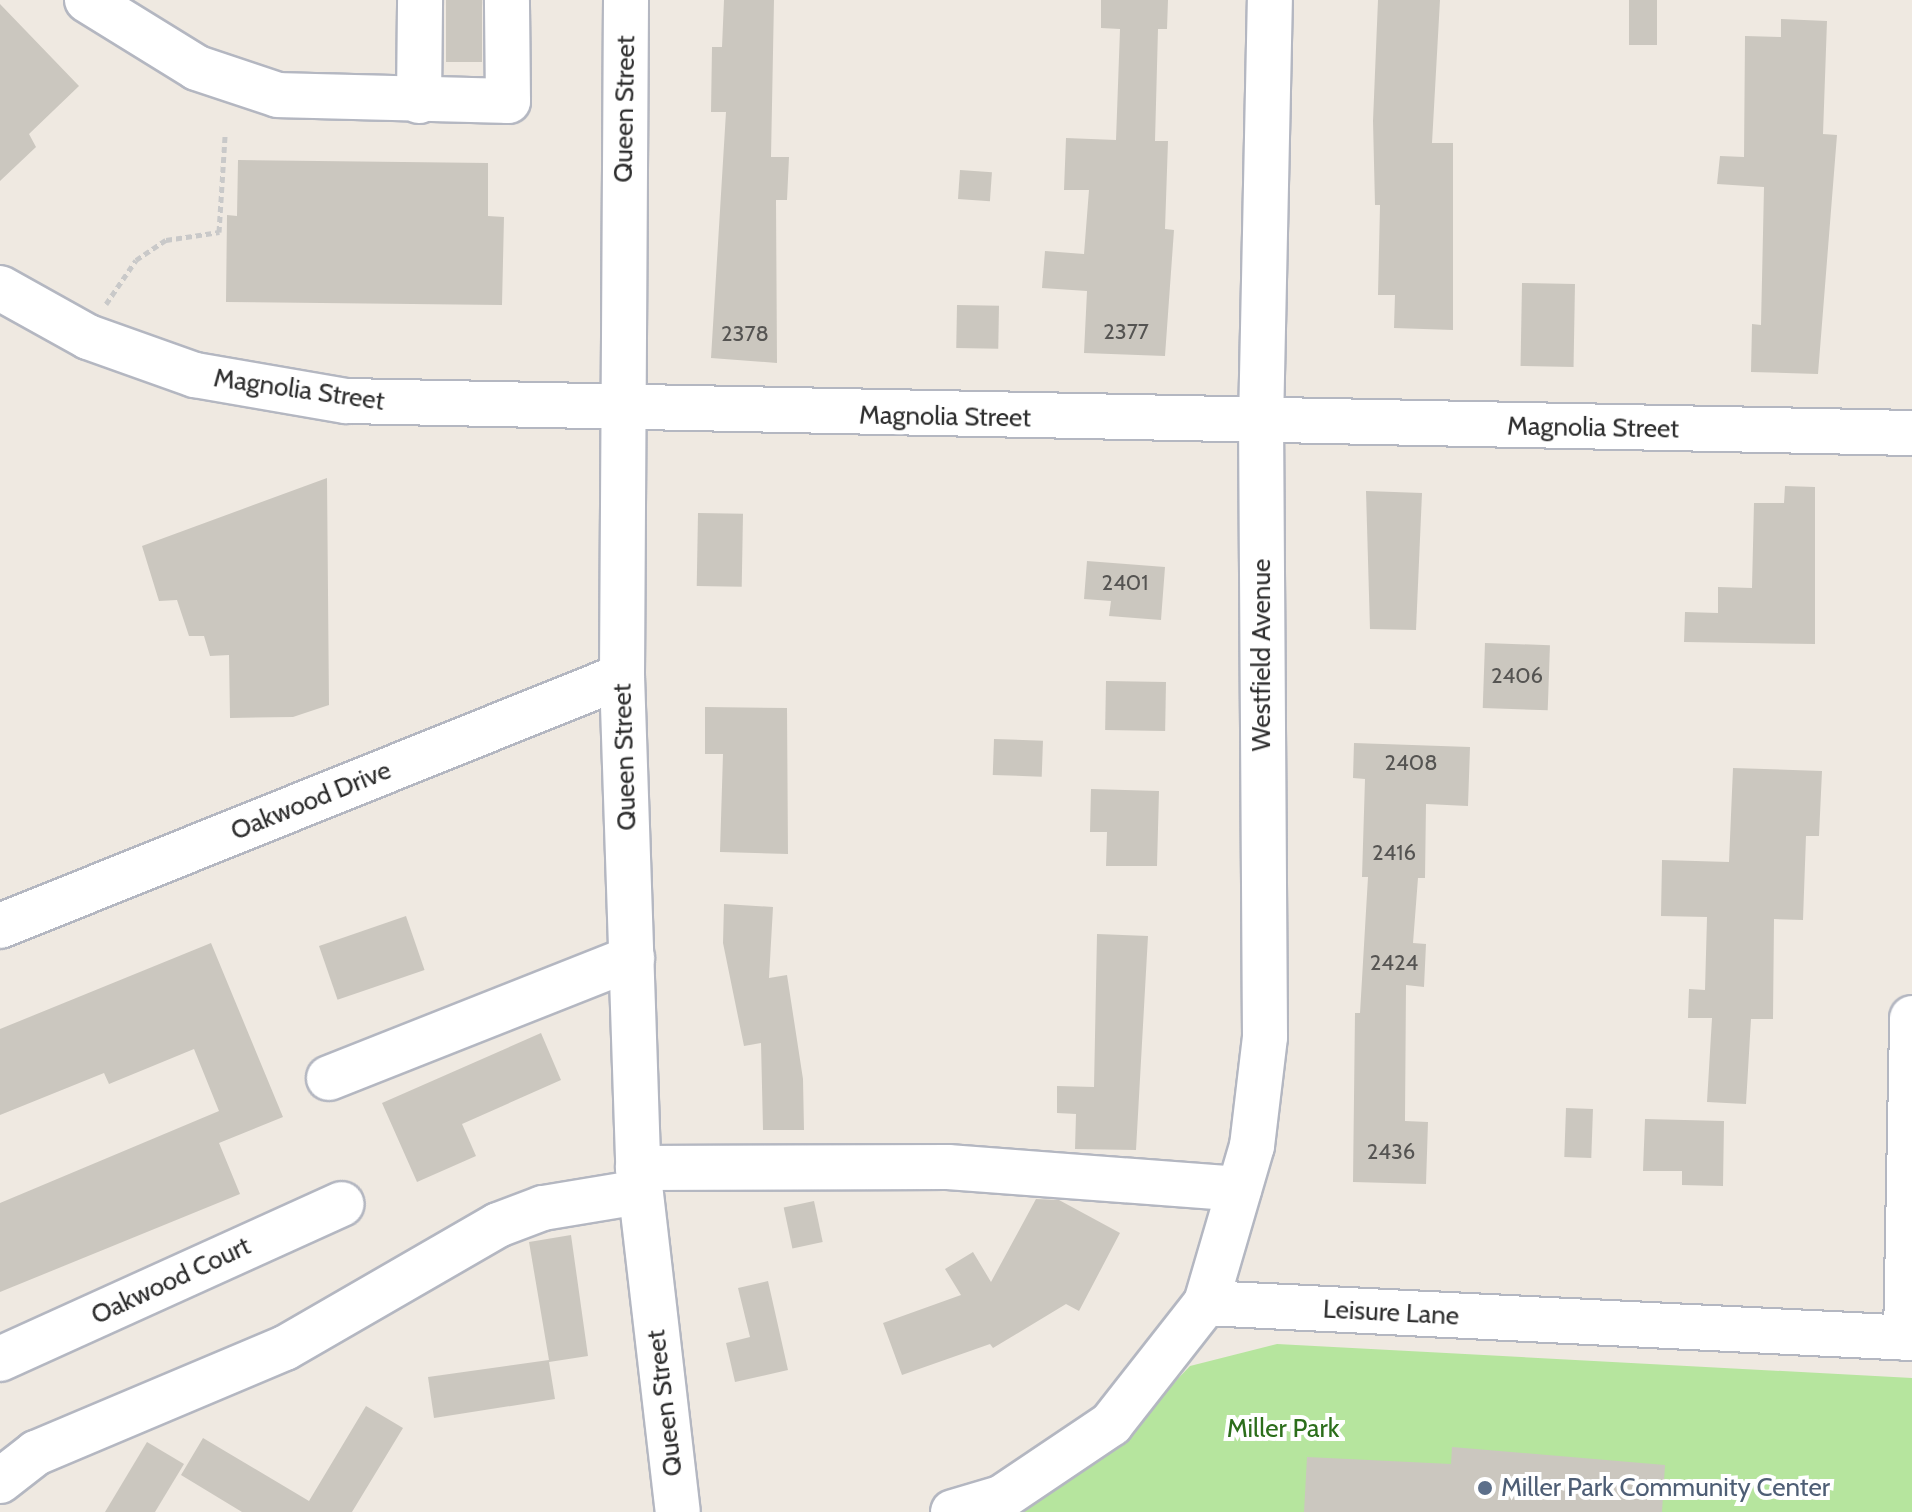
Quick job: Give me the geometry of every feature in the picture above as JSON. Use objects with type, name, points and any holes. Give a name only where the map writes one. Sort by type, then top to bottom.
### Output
[{"type":"street","points":[[87,0],[197,68],[278,95],[508,101],[507,0]]},
{"type":"street","points":[[419,101],[420,0]]},
{"type":"street","name":"Queen Street","points":[[626,0],[622,676],[639,1180],[678,1512]]},
{"type":"street","name":"Westfield Avenue","points":[[1206,1303],[1252,1146],[1265,1037],[1261,424],[1270,0]]},
{"type":"street","name":"Magnolia Street","points":[[0,288],[88,337],[195,375],[346,401],[1261,424],[1912,433]]},
{"type":"street","name":"Oakwood Drive","points":[[0,926],[622,676]]},
{"type":"street","points":[[329,1078],[632,958]]},
{"type":"street","points":[[1909,1338],[1912,1018]]},
{"type":"street","points":[[0,1481],[36,1453],[285,1348],[498,1225],[543,1208],[639,1180],[948,1167],[1239,1189]]},
{"type":"street","name":"Oakwood Court","points":[[0,1359],[342,1204]]},
{"type":"street","points":[[953,1512],[1001,1498],[1111,1424],[1206,1303]]},
{"type":"street","name":"Leisure Lane","points":[[1206,1303],[1909,1338]]},
{"type":"path","points":[[103,308],[136,260],[166,240],[219,232],[225,136]]},
{"type":"green space","name":"Miller Park","points":[[1277,1344],[1912,1378],[1912,1512],[1006,1512],[1104,1456],[1190,1366]]},
{"type":"building","points":[[446,0],[482,0],[482,62],[446,62]]},
{"type":"building","points":[[724,0],[774,0],[771,157],[789,157],[787,200],[776,200],[777,363],[711,358],[726,112],[711,112],[712,47],[722,47]]},
{"type":"building","points":[[1101,0],[1168,0],[1167,29],[1158,29],[1155,141],[1168,141],[1165,229],[1174,230],[1165,356],[1084,353],[1087,291],[1042,288],[1045,251],[1084,254],[1089,190],[1064,190],[1066,138],[1116,140],[1120,29],[1101,28]]},
{"type":"building","points":[[1378,0],[1440,0],[1432,143],[1453,143],[1453,330],[1394,328],[1395,295],[1378,295],[1380,205],[1375,205],[1373,121]]},
{"type":"building","points":[[1629,0],[1657,0],[1657,45],[1629,45]]},
{"type":"building","points":[[0,4],[79,86],[29,134],[36,147],[0,181]]},
{"type":"building","points":[[1781,19],[1827,21],[1823,134],[1837,135],[1818,374],[1751,372],[1752,324],[1761,325],[1764,187],[1717,184],[1720,156],[1744,157],[1745,36],[1781,37]]},
{"type":"building","points":[[238,160],[488,163],[488,216],[504,217],[502,305],[226,302],[227,215],[237,216]]},
{"type":"building","points":[[960,170],[992,172],[990,201],[958,199]]},
{"type":"building","points":[[1522,283],[1575,284],[1574,367],[1521,366]]},
{"type":"building","points":[[957,305],[999,306],[998,349],[956,348]]},
{"type":"building","points":[[327,478],[329,705],[293,717],[230,718],[229,655],[210,656],[204,636],[189,636],[177,600],[159,601],[142,546]]},
{"type":"building","points":[[1785,486],[1815,487],[1815,644],[1684,642],[1685,612],[1718,613],[1718,587],[1752,588],[1754,503],[1784,503]]},
{"type":"building","points":[[1366,491],[1422,493],[1416,630],[1370,629]]},
{"type":"building","points":[[698,513],[743,514],[742,587],[697,586]]},
{"type":"building","points":[[1087,561],[1165,567],[1161,620],[1109,616],[1111,601],[1084,599]]},
{"type":"building","points":[[1485,643],[1550,645],[1548,710],[1483,708]]},
{"type":"building","points":[[1106,681],[1166,682],[1165,731],[1105,730]]},
{"type":"building","points":[[705,707],[787,708],[788,854],[720,852],[723,754],[705,754]]},
{"type":"building","points":[[994,739],[1043,741],[1042,777],[993,775]]},
{"type":"building","points":[[1354,743],[1470,747],[1468,806],[1426,804],[1425,878],[1418,878],[1413,943],[1426,944],[1424,987],[1406,985],[1405,1121],[1428,1122],[1426,1184],[1353,1182],[1355,1013],[1360,1013],[1368,877],[1362,877],[1365,779],[1353,778]]},
{"type":"building","points":[[1733,768],[1822,771],[1819,836],[1806,836],[1803,920],[1774,919],[1773,1019],[1751,1019],[1746,1104],[1707,1102],[1712,1018],[1688,1018],[1689,989],[1705,990],[1707,917],[1661,916],[1662,860],[1729,862]]},
{"type":"building","points":[[1091,789],[1159,791],[1157,866],[1106,866],[1107,832],[1090,832]]},
{"type":"building","points":[[724,904],[773,907],[769,978],[787,975],[803,1079],[804,1130],[763,1130],[761,1043],[744,1046],[723,943]]},
{"type":"building","points":[[406,916],[425,970],[338,1000],[319,946]]},
{"type":"building","points":[[1097,934],[1148,936],[1136,1150],[1075,1149],[1076,1114],[1057,1113],[1057,1086],[1094,1087]]},
{"type":"building","points":[[211,943],[283,1117],[219,1143],[240,1194],[0,1292],[0,1203],[219,1111],[194,1049],[109,1084],[104,1073],[0,1115],[0,1029]]},
{"type":"building","points":[[541,1033],[561,1080],[462,1124],[476,1156],[417,1182],[382,1103]]},
{"type":"building","points":[[1566,1108],[1593,1109],[1591,1158],[1564,1157]]},
{"type":"building","points":[[1645,1119],[1724,1121],[1723,1186],[1682,1185],[1682,1171],[1643,1171]]},
{"type":"building","points":[[1036,1199],[1059,1200],[1120,1233],[1079,1311],[1066,1304],[993,1348],[990,1344],[902,1375],[883,1323],[961,1295],[945,1269],[973,1252],[991,1282]]},
{"type":"building","points":[[814,1201],[823,1242],[792,1249],[784,1207]]},
{"type":"building","points":[[571,1235],[588,1356],[549,1362],[555,1399],[434,1418],[428,1377],[549,1360],[529,1242]]},
{"type":"building","points":[[768,1281],[788,1370],[735,1382],[726,1343],[750,1337],[738,1288]]},
{"type":"building","points":[[366,1406],[403,1428],[352,1512],[242,1512],[181,1475],[203,1438],[309,1501]]},
{"type":"building","points":[[147,1442],[184,1464],[155,1512],[105,1512]]},
{"type":"building","name":"Miller Park Community Center","points":[[1452,1447],[1665,1465],[1662,1512],[1304,1512],[1307,1457],[1451,1464]]},
{"type":"place","name":"Miller Park Community Center","points":[[1485,1488]]}]
